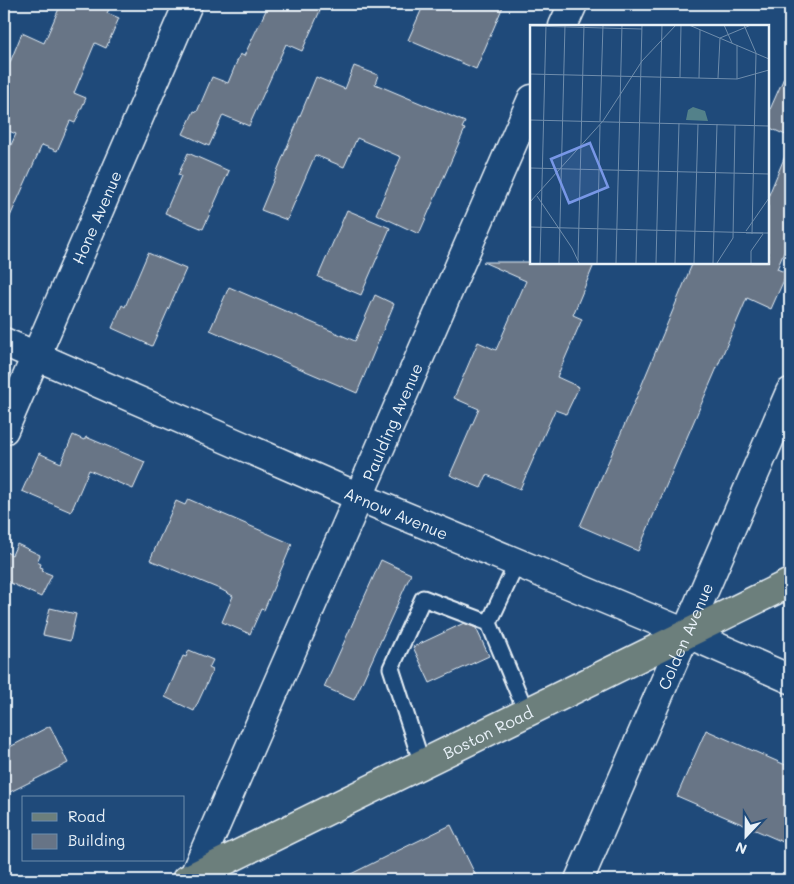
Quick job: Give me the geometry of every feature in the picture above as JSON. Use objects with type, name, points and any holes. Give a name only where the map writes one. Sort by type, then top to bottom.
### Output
[{"type":"main road","name":"Boston Road","points":[[190,879],[790,582]]},
{"type":"street","name":"Hone Avenue","points":[[4,430],[188,4]]},
{"type":"street","points":[[563,25],[573,4]]},
{"type":"street","name":"Paulding Avenue","points":[[190,879],[530,104]]},
{"type":"street","name":"Arnow Avenue","points":[[4,342],[359,497],[790,679]]},
{"type":"street","name":"Colden Avenue","points":[[579,880],[790,392]]},
{"type":"lane","points":[[489,623],[517,563]]},
{"type":"lane","points":[[422,764],[391,668],[423,598],[489,623],[526,712]]},
{"type":"building","points":[[61,4],[112,4],[107,13],[119,18],[106,48],[95,43],[74,93],[86,98],[75,123],[70,121],[57,151],[42,145],[4,230],[4,160],[16,134],[4,129],[4,77],[22,33],[44,43]]},
{"type":"building","points":[[269,4],[323,4],[302,51],[286,44],[249,126],[223,115],[209,146],[183,134],[194,111],[197,112],[212,77],[228,83],[240,54],[244,56]]},
{"type":"building","points":[[424,4],[504,4],[476,69],[408,40]]},
{"type":"building","points":[[790,64],[790,137],[769,127],[769,112]]},
{"type":"building","points":[[354,66],[378,75],[375,84],[465,122],[462,128],[465,129],[419,234],[376,214],[401,157],[357,138],[344,167],[315,155],[287,220],[261,210],[316,77],[345,89]]},
{"type":"building","points":[[790,144],[790,238],[777,269],[787,273],[771,309],[747,298],[638,551],[580,526],[692,264],[769,264],[769,195]]},
{"type":"building","points":[[188,153],[229,171],[203,229],[165,213],[181,176],[178,175]]},
{"type":"building","points":[[347,210],[390,228],[361,295],[318,277]]},
{"type":"building","points":[[148,253],[186,269],[152,346],[112,328],[122,305],[125,307]]},
{"type":"building","points":[[483,262],[594,264],[573,315],[582,319],[557,377],[579,387],[566,414],[555,410],[520,489],[487,475],[481,488],[450,475],[479,409],[454,398],[478,342],[496,350],[526,281]]},
{"type":"building","points":[[229,287],[355,341],[375,295],[394,304],[357,393],[210,330]]},
{"type":"building","points":[[73,435],[84,440],[86,437],[145,462],[133,489],[89,470],[71,512],[22,491],[39,453],[61,463]]},
{"type":"building","points":[[188,499],[292,544],[264,610],[261,609],[250,634],[222,622],[233,596],[150,560],[176,501],[185,505]]},
{"type":"building","points":[[17,544],[40,555],[37,562],[41,564],[42,571],[52,575],[41,597],[4,580],[4,551],[12,555]]},
{"type":"building","points":[[381,560],[411,574],[354,700],[324,687]]},
{"type":"building","points":[[50,608],[76,614],[70,641],[43,635]]},
{"type":"building","points":[[464,623],[476,628],[489,656],[430,683],[413,647]]},
{"type":"building","points":[[189,650],[213,660],[209,668],[213,670],[194,711],[165,697],[183,656],[186,657]]},
{"type":"building","points":[[50,726],[68,763],[4,795],[4,750]]},
{"type":"building","points":[[706,730],[790,767],[790,845],[677,796]]},
{"type":"building","points":[[451,825],[478,880],[339,880],[389,855]]}]
